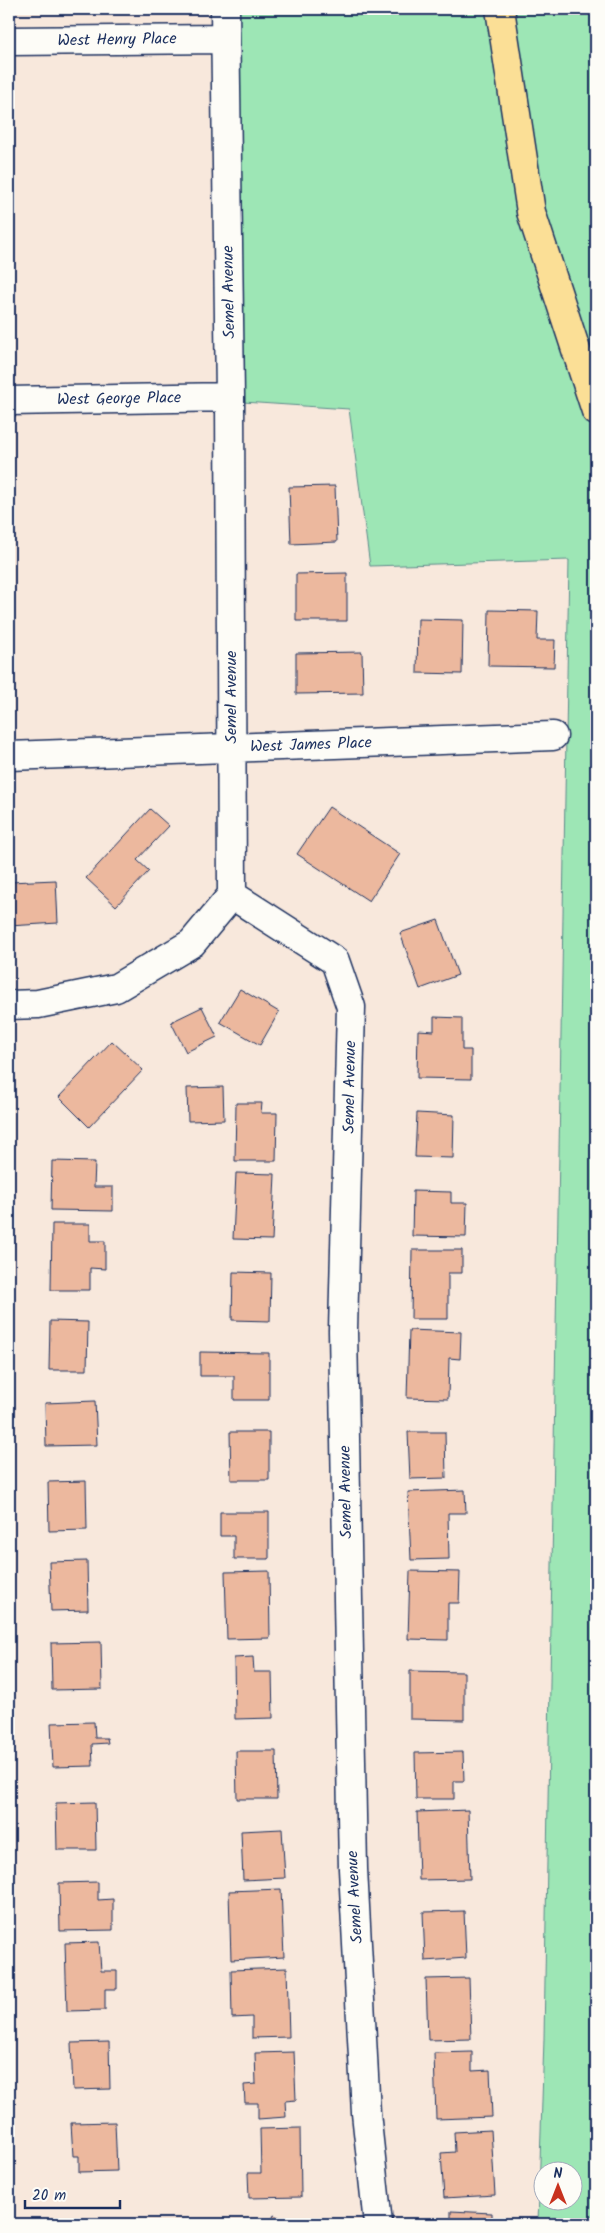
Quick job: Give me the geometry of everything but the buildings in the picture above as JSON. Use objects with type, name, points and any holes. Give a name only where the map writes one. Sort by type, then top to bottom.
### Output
[{"type":"highway","points":[[500,9],[531,212],[596,411]]},
{"type":"street","name":"Semel Avenue","points":[[225,9],[230,396],[232,895],[335,961],[352,1007],[344,1331],[353,1859],[366,2113],[378,2224]]},
{"type":"street","name":"West Henry Place","points":[[9,41],[226,39]]},
{"type":"street","name":"West George Place","points":[[9,401],[230,396]]},
{"type":"street","name":"West James Place","points":[[9,756],[553,736]]},
{"type":"street","points":[[9,1005],[38,1004],[116,988],[192,943],[232,895]]},
{"type":"green space","points":[[231,9],[596,9],[596,2224],[538,2224],[538,2210],[582,2210],[582,2160],[540,2160],[544,2039],[569,560],[370,566],[349,409],[243,402]]}]
